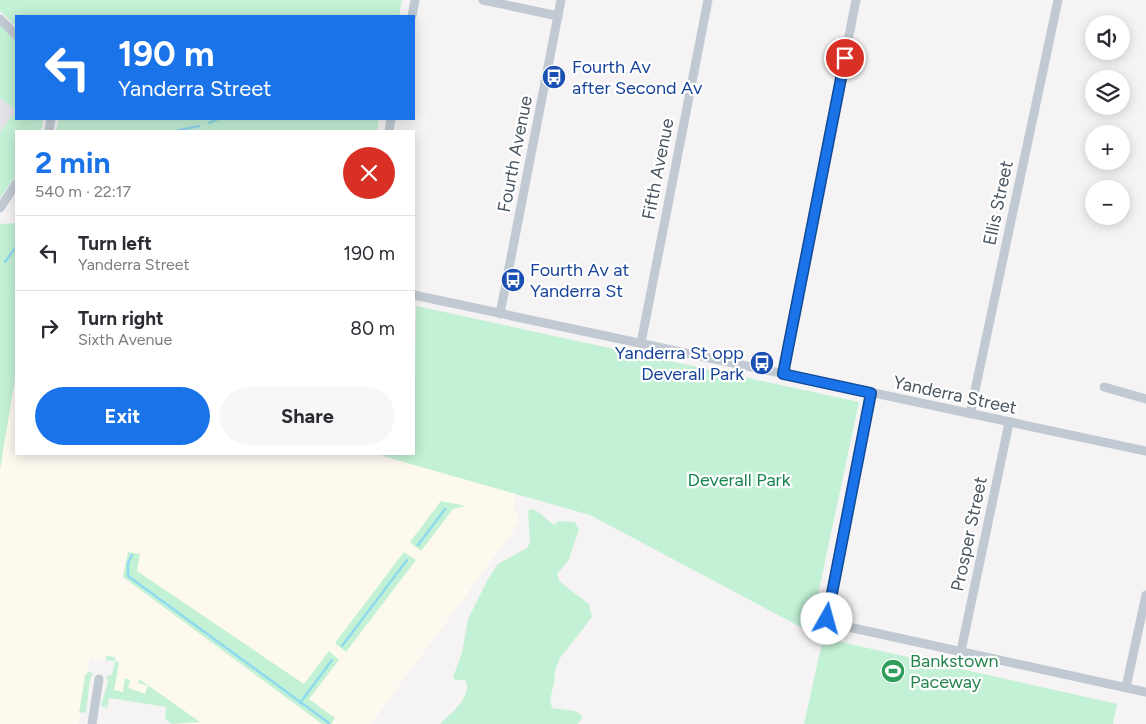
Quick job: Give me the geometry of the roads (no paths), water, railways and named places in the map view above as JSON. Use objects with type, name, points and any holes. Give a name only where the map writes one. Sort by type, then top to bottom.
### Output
[{"type":"street","points":[[412,15],[415,0]]},
{"type":"street","points":[[483,0],[558,16]]},
{"type":"street","name":"Fourth Avenue","points":[[500,314],[561,0]]},
{"type":"street","name":"Fifth Avenue","points":[[641,343],[708,0]]},
{"type":"street","points":[[783,374],[856,0]]},
{"type":"street","name":"Ellis Street","points":[[970,414],[1058,0]]},
{"type":"street","points":[[0,19],[15,34]]},
{"type":"street","points":[[0,208],[15,186]]},
{"type":"street","name":"Yanderra Street","points":[[415,295],[1143,452]]},
{"type":"street","points":[[1104,387],[1146,399]]},
{"type":"street","points":[[871,393],[827,610],[827,619],[832,624],[1146,692]]},
{"type":"street","name":"Prosper Street","points":[[961,651],[1009,423]]},
{"type":"street","points":[[1126,687],[1146,594]]},
{"type":"street","points":[[92,724],[98,679]]},
{"type":"waterway","points":[[209,123],[216,120]]},
{"type":"waterway","points":[[180,130],[199,126]]},
{"type":"waterway","points":[[5,262],[15,248]]},
{"type":"waterway","points":[[418,545],[445,509]]},
{"type":"waterway","points":[[132,555],[128,563],[128,576],[329,723]]},
{"type":"waterway","points":[[342,646],[407,560]]},
{"type":"waterway","points":[[300,703],[332,660]]},
{"type":"place","name":"Fourth Av after Second Av","points":[[554,77]]},
{"type":"place","name":"Fourth Av at Yanderra St","points":[[513,280]]},
{"type":"place","name":"Yanderra St opp Deverall Park","points":[[762,363]]},
{"type":"place","name":"Bankstown Paceway","points":[[893,671]]},
{"type":"park label","name":"Deverall Park","points":[[739,480]]}]
